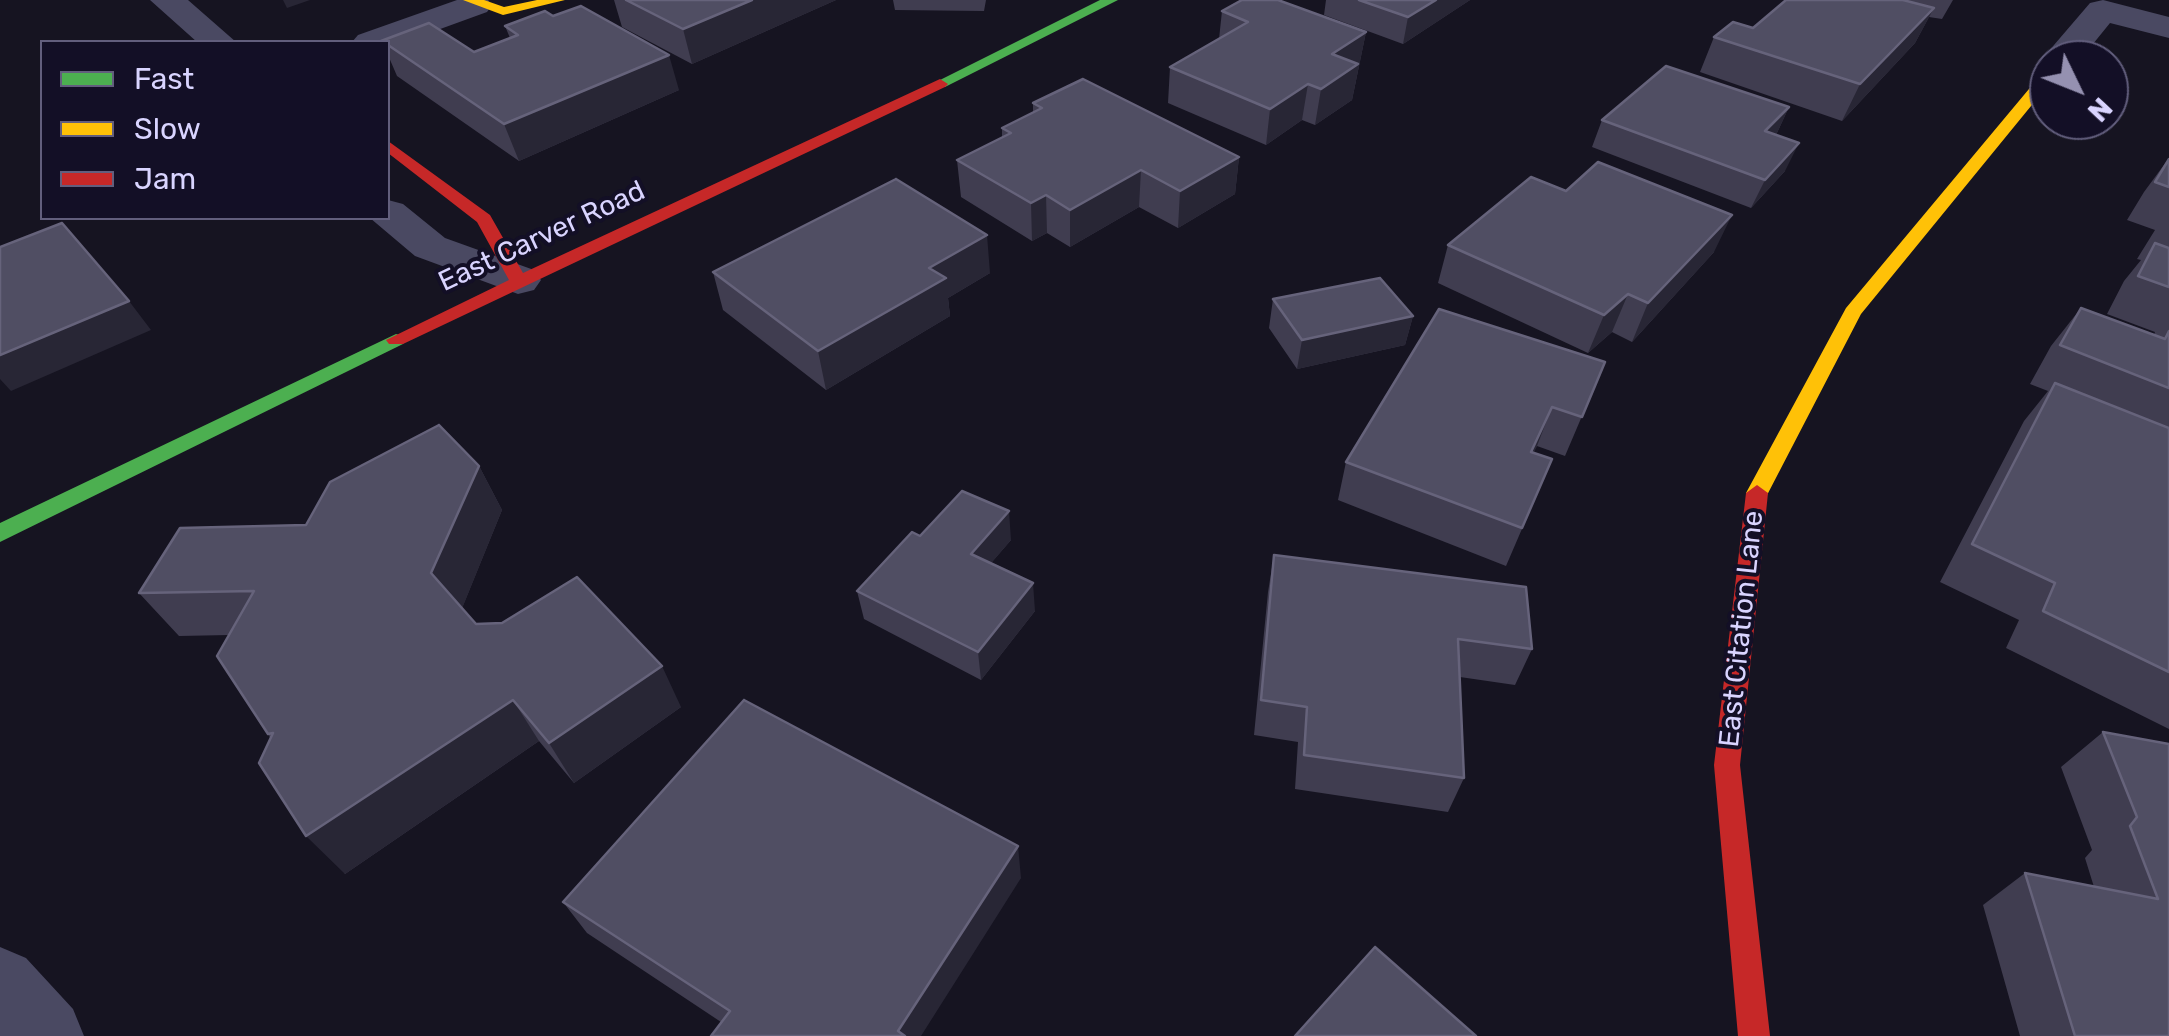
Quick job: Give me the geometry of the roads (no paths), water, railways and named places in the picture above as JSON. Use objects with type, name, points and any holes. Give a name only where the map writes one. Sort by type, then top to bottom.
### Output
[{"type":"street","points":[[168,0],[216,40]]},
{"type":"street","points":[[375,40],[472,2],[522,10],[558,0]]},
{"type":"street","name":"East Carver Road","points":[[0,533],[518,280],[799,154],[1112,0]]},
{"type":"street","points":[[2077,40],[2102,10],[2169,28]]},
{"type":"street","name":"East Citation Lane","points":[[1754,1036],[1727,765],[1757,492],[1854,312],[2029,98]]},
{"type":"street","points":[[390,148],[484,219],[518,280]]},
{"type":"street","points":[[390,215],[430,247],[518,280]]},
{"type":"street","points":[[0,984],[46,1036]]}]
